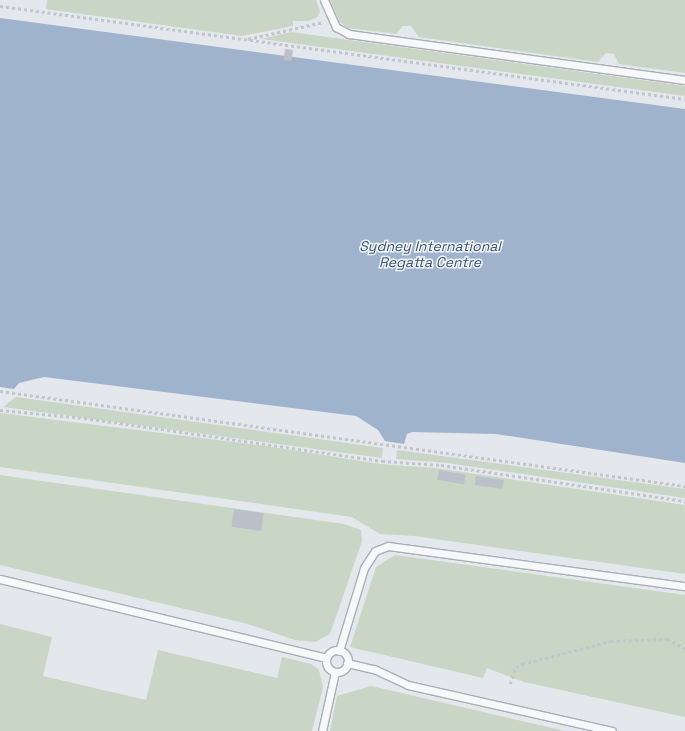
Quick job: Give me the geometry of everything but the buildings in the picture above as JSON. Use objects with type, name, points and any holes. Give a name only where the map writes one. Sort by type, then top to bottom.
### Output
[{"type":"lane","points":[[324,0],[331,20],[349,34],[685,80]]},
{"type":"lane","points":[[612,731],[408,685],[374,669],[347,663],[339,650],[364,568],[375,551],[388,546],[685,586]]},
{"type":"lane","points":[[0,579],[326,658]]},
{"type":"lane","points":[[326,658],[331,652],[339,650]]},
{"type":"lane","points":[[326,658],[329,668],[335,672]]},
{"type":"lane","points":[[335,672],[344,669],[347,663]]},
{"type":"lane","points":[[322,731],[335,672]]},
{"type":"path","points":[[0,6],[685,99]]},
{"type":"path","points":[[245,39],[331,20]]},
{"type":"path","points":[[0,391],[685,486]]},
{"type":"path","points":[[0,410],[84,418],[382,461],[441,465],[685,501]]},
{"type":"path","points":[[510,684],[512,673],[522,664],[611,641],[667,639],[685,648]]},
{"type":"green space","points":[[47,0],[316,0],[320,11],[318,17],[309,21],[293,21],[293,26],[242,36],[46,9]]},
{"type":"green space","points":[[330,0],[685,0],[685,73],[619,64],[614,54],[606,53],[598,62],[419,37],[411,26],[403,26],[396,34],[348,28],[340,22]]},
{"type":"green space","points":[[291,32],[685,86],[685,96],[262,39]]},
{"type":"green space","points":[[16,397],[383,448],[382,458],[3,407]]},
{"type":"green space","points":[[0,413],[266,446],[380,464],[435,468],[685,505],[685,574],[414,536],[380,534],[352,517],[0,467]]},
{"type":"green space","points":[[397,450],[685,489],[685,498],[448,463],[396,459]]},
{"type":"green space","points":[[0,475],[344,524],[361,530],[362,541],[330,634],[315,642],[295,640],[248,624],[0,565]]},
{"type":"green space","points":[[395,555],[685,595],[685,717],[524,682],[487,668],[483,678],[350,647],[376,567]]},
{"type":"green space","points":[[0,624],[52,637],[43,676],[146,700],[158,650],[277,678],[282,657],[311,664],[319,670],[323,687],[312,731],[0,731]]},
{"type":"green space","points":[[371,686],[565,731],[330,731],[337,696]]},
{"type":"water","name":"Sydney International Regatta Centre","points":[[0,18],[685,109],[685,463],[496,434],[412,432],[407,434],[404,444],[385,441],[378,430],[356,416],[44,377],[19,383],[14,389],[0,387]]}]
